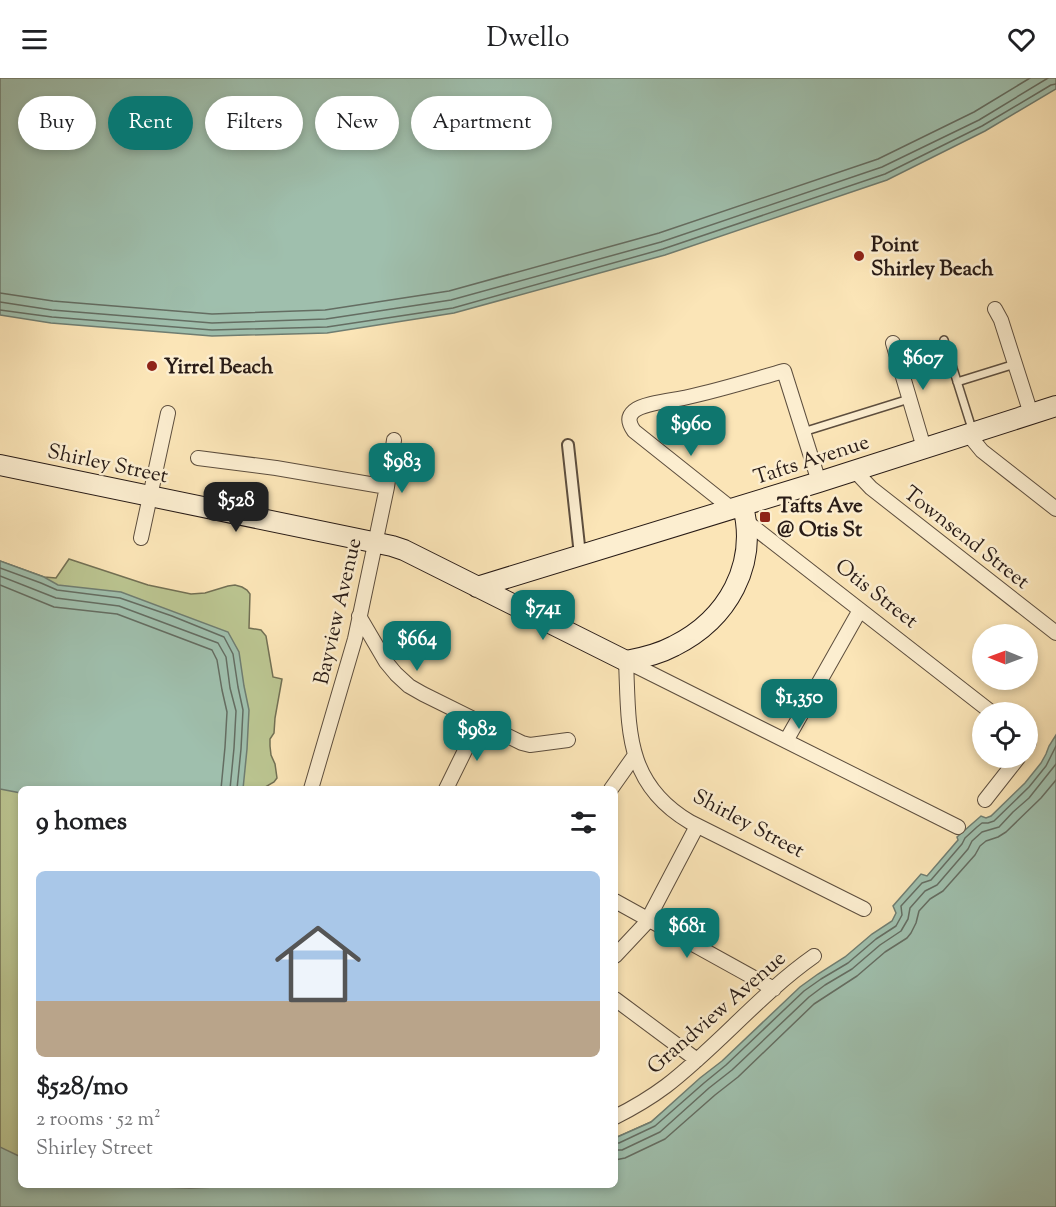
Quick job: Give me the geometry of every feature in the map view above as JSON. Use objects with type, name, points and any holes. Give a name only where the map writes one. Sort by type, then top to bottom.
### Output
[{"type":"main road","name":"Tafts Avenue","points":[[477,586],[580,555],[741,512],[819,482],[1056,406]]},
{"type":"main road","name":"Shirley Street","points":[[0,465],[400,548],[626,661]]},
{"type":"main road","points":[[626,661],[656,654],[673,647],[697,632],[718,613],[734,590],[741,573],[748,542],[741,512]]},
{"type":"street","points":[[995,309],[1031,414]]},
{"type":"street","points":[[893,343],[924,448]]},
{"type":"street","name":"Otis Street","points":[[803,432],[784,371],[688,397],[639,407],[630,415],[630,425],[644,440],[741,512],[860,610],[978,702]]},
{"type":"street","points":[[141,538],[168,413]]},
{"type":"street","points":[[803,432],[819,482]]},
{"type":"street","points":[[971,433],[982,451],[1056,509]]},
{"type":"street","name":"Bayview Avenue","points":[[312,786],[350,656],[387,487],[394,441]]},
{"type":"street","points":[[568,445],[580,555]]},
{"type":"street","points":[[198,458],[276,468],[387,487]]},
{"type":"street","name":"Townsend Street","points":[[855,471],[871,488],[1056,633]]},
{"type":"street","points":[[786,741],[860,610]]},
{"type":"street","points":[[359,616],[386,662],[403,680],[423,694],[526,744],[568,740]]},
{"type":"street","points":[[626,661],[958,826]]},
{"type":"street","name":"Shirley Street","points":[[626,661],[630,732],[635,755],[641,772],[669,808],[697,826],[864,909]]},
{"type":"street","points":[[447,786],[479,722]]},
{"type":"street","points":[[613,786],[635,755]]},
{"type":"street","points":[[985,800],[1010,768]]},
{"type":"street","points":[[618,953],[648,919],[697,826]]},
{"type":"street","points":[[618,903],[774,989]]},
{"type":"street","name":"Grandview Avenue","points":[[618,1115],[656,1094],[814,956]]},
{"type":"street","points":[[618,1001],[697,1060]]},
{"type":"lane","points":[[944,340],[971,433]]},
{"type":"lane","points":[[957,382],[1015,364]]},
{"type":"lane","points":[[803,432],[909,399]]},
{"type":"green space","points":[[69,559],[148,585],[191,594],[205,593],[235,585],[247,590],[250,594],[249,628],[261,630],[266,636],[273,677],[282,679],[274,733],[270,739],[271,755],[277,778],[267,786],[18,786],[18,1188],[618,1188],[618,1137],[651,1122],[679,1098],[621,1207],[0,1207],[0,561],[44,577],[56,578]]},
{"type":"water","points":[[0,78],[1056,78],[1056,89],[985,131],[887,180],[665,255],[454,313],[327,333],[212,336],[51,323],[0,315]]},
{"type":"water","points":[[0,561],[44,577],[58,585],[121,592],[228,632],[239,652],[249,710],[243,786],[18,786],[18,792],[0,789]]},
{"type":"water","points":[[1056,735],[1056,1207],[0,1207],[0,1147],[18,1156],[18,1188],[618,1188],[618,1137],[651,1122],[722,1061],[800,987],[845,957],[872,934],[892,921],[896,913],[893,906],[921,874],[927,876],[958,840],[957,837],[981,816],[986,818],[991,816],[1025,783],[1046,754]]},
{"type":"place","name":"Point Shirley Beach","points":[[859,256]]},
{"type":"place","name":"Yirrel Beach","points":[[152,366]]},
{"type":"place","name":"Tafts Ave @ Otis St","points":[[765,517]]}]
